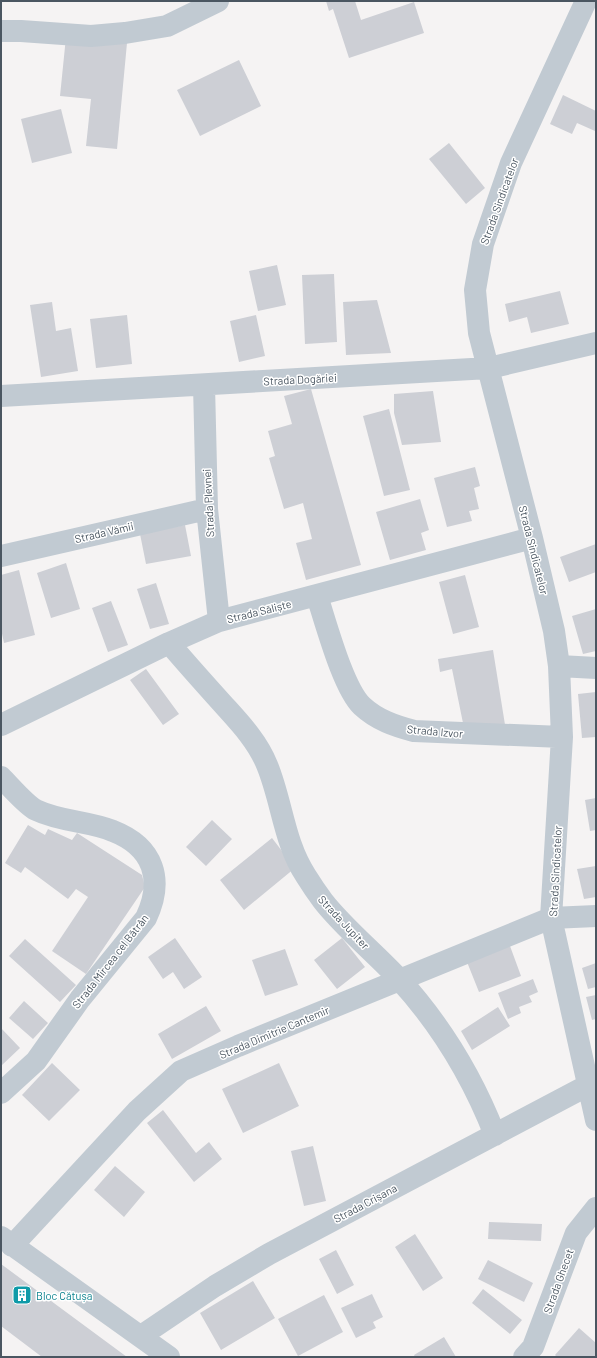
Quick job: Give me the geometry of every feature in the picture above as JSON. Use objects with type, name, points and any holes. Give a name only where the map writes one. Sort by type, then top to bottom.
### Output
[{"type":"street","points":[[1,31],[91,36],[125,33],[167,26],[218,1]]},
{"type":"street","name":"Strada Sindicatelor","points":[[586,1],[511,163],[483,244],[475,290],[479,333],[532,538],[554,631],[559,666],[562,737],[551,918],[592,1083],[596,1120]]},
{"type":"street","name":"Strada Dogăriei","points":[[1,396],[489,368],[596,343]]},
{"type":"street","name":"Strada Plevnei","points":[[204,385],[207,509],[219,621]]},
{"type":"street","name":"Strada Vămii","points":[[1,556],[207,509]]},
{"type":"street","name":"Strada Săliște","points":[[1,725],[168,643],[219,621],[532,538]]},
{"type":"street","name":"Strada Izvor","points":[[317,596],[347,685],[362,706],[377,717],[393,726],[414,732],[562,737]]},
{"type":"street","name":"Strada Jupiter","points":[[168,643],[244,727],[258,747],[267,765],[277,794],[288,837],[304,873],[323,901],[400,980],[460,1059],[480,1099],[494,1135]]},
{"type":"street","points":[[559,666],[596,668]]},
{"type":"street","name":"Strada Mircea cel Bătrân","points":[[1,776],[34,809],[49,816],[114,831],[142,849],[150,861],[155,877],[152,906],[146,918],[80,999],[36,1061],[1,1093]]},
{"type":"street","name":"Strada Dimitrie Cantemir","points":[[6,1242],[137,1111],[181,1071],[238,1046],[551,918],[596,916]]},
{"type":"street","name":"Strada Crișana","points":[[141,1336],[215,1286],[269,1254],[592,1083]]},
{"type":"street","name":"Strada Ghecet","points":[[524,1357],[533,1347],[576,1233],[596,1208]]},
{"type":"street","points":[[6,1242],[169,1357]]},
{"type":"building","points":[[326,1],[355,1],[361,20],[414,2],[424,33],[349,58],[333,9],[329,11]]},
{"type":"building","points":[[66,37],[127,43],[117,149],[86,146],[91,99],[60,96]]},
{"type":"building","points":[[239,60],[261,106],[200,136],[177,90]]},
{"type":"building","points":[[563,95],[596,111],[595,131],[577,123],[572,134],[550,124]]},
{"type":"building","points":[[61,109],[72,153],[32,163],[21,119]]},
{"type":"building","points":[[449,143],[485,188],[466,204],[429,159]]},
{"type":"building","points":[[277,265],[286,305],[258,311],[249,271]]},
{"type":"building","points":[[334,274],[337,342],[305,344],[302,275]]},
{"type":"building","points":[[560,291],[569,324],[531,333],[527,317],[509,322],[505,304]]},
{"type":"building","points":[[377,300],[391,353],[346,355],[343,302]]},
{"type":"building","points":[[52,302],[56,331],[71,328],[78,371],[41,377],[30,305]]},
{"type":"building","points":[[127,315],[132,364],[96,368],[90,319]]},
{"type":"building","points":[[256,315],[265,356],[239,362],[230,321]]},
{"type":"building","points":[[311,389],[361,565],[306,580],[296,543],[312,539],[303,503],[284,509],[269,458],[275,456],[268,431],[292,424],[284,396]]},
{"type":"building","points":[[433,391],[441,442],[402,445],[394,413],[394,394]]},
{"type":"building","points":[[389,409],[410,490],[384,496],[363,416]]},
{"type":"building","points":[[475,467],[480,486],[474,488],[479,509],[469,511],[472,521],[447,527],[434,478]]},
{"type":"building","points":[[420,499],[429,530],[421,533],[426,550],[390,560],[376,512]]},
{"type":"building","points":[[185,525],[191,556],[146,564],[140,534]]},
{"type":"building","points":[[596,544],[596,572],[569,582],[560,557]]},
{"type":"building","points":[[66,563],[80,609],[51,618],[37,573]]},
{"type":"building","points":[[19,570],[35,635],[4,643],[1,629],[1,575]]},
{"type":"building","points":[[465,575],[479,627],[453,634],[439,582]]},
{"type":"building","points":[[156,583],[169,624],[150,629],[137,589]]},
{"type":"building","points":[[111,601],[128,645],[108,652],[92,608]]},
{"type":"building","points":[[596,609],[596,651],[583,654],[572,616]]},
{"type":"building","points":[[493,650],[506,731],[464,728],[452,669],[440,672],[438,659]]},
{"type":"building","points":[[146,669],[179,714],[163,725],[130,680]]},
{"type":"building","points":[[596,692],[596,737],[582,738],[578,694]]},
{"type":"building","points":[[596,798],[596,830],[590,831],[585,800]]},
{"type":"building","points":[[212,820],[232,839],[206,866],[186,847]]},
{"type":"building","points":[[28,825],[45,835],[48,829],[72,840],[77,833],[142,875],[145,887],[86,974],[52,951],[88,897],[76,889],[68,899],[25,867],[21,873],[5,863]]},
{"type":"building","points":[[272,838],[295,868],[244,910],[220,880]]},
{"type":"building","points":[[596,866],[596,897],[584,899],[577,869]]},
{"type":"building","points":[[175,938],[202,977],[184,989],[173,972],[163,979],[148,957]]},
{"type":"building","points":[[342,938],[365,967],[337,989],[314,960]]},
{"type":"building","points":[[25,939],[76,985],[60,1002],[9,956]]},
{"type":"building","points":[[510,946],[521,976],[479,992],[467,962]]},
{"type":"building","points":[[285,949],[298,985],[265,996],[252,960]]},
{"type":"building","points":[[596,963],[596,987],[588,989],[582,968]]},
{"type":"building","points":[[533,979],[538,992],[529,996],[532,1002],[519,1007],[521,1013],[508,1019],[498,993]]},
{"type":"building","points":[[596,995],[596,1019],[592,1020],[586,997]]},
{"type":"building","points":[[24,1001],[48,1023],[33,1039],[9,1018]]},
{"type":"building","points":[[206,1006],[221,1031],[172,1059],[158,1034]]},
{"type":"building","points":[[498,1007],[510,1026],[472,1050],[461,1031]]},
{"type":"building","points":[[1,1028],[20,1048],[1,1066]]},
{"type":"building","points":[[52,1063],[80,1090],[49,1121],[22,1095]]},
{"type":"building","points":[[279,1063],[299,1106],[243,1133],[222,1089]]},
{"type":"building","points":[[163,1110],[196,1153],[209,1142],[222,1159],[194,1182],[147,1123]]},
{"type":"building","points":[[313,1146],[326,1201],[304,1206],[291,1151]]},
{"type":"building","points":[[115,1166],[145,1192],[124,1217],[94,1190]]},
{"type":"building","points":[[489,1222],[542,1224],[541,1241],[488,1239]]},
{"type":"building","points":[[415,1234],[443,1278],[423,1291],[395,1247]]},
{"type":"building","points":[[336,1250],[354,1285],[337,1294],[319,1259]]},
{"type":"building","points":[[488,1260],[533,1283],[524,1302],[478,1279]]},
{"type":"building","name":"Bloc Cătușa","points":[[1,1264],[127,1357],[42,1357],[1,1326]]},
{"type":"building","points":[[253,1281],[275,1318],[221,1350],[200,1313]]},
{"type":"building","points":[[483,1289],[522,1320],[510,1334],[472,1303]]},
{"type":"building","points":[[372,1294],[383,1317],[373,1322],[376,1328],[356,1338],[341,1308]]},
{"type":"building","points":[[324,1295],[343,1332],[298,1356],[278,1319]]},
{"type":"building","points":[[579,1328],[596,1343],[596,1357],[557,1357],[555,1355]]},
{"type":"building","points":[[444,1337],[456,1357],[415,1357],[414,1355]]},
{"type":"place","name":"Bloc Cătușa","points":[[22,1295]]}]
